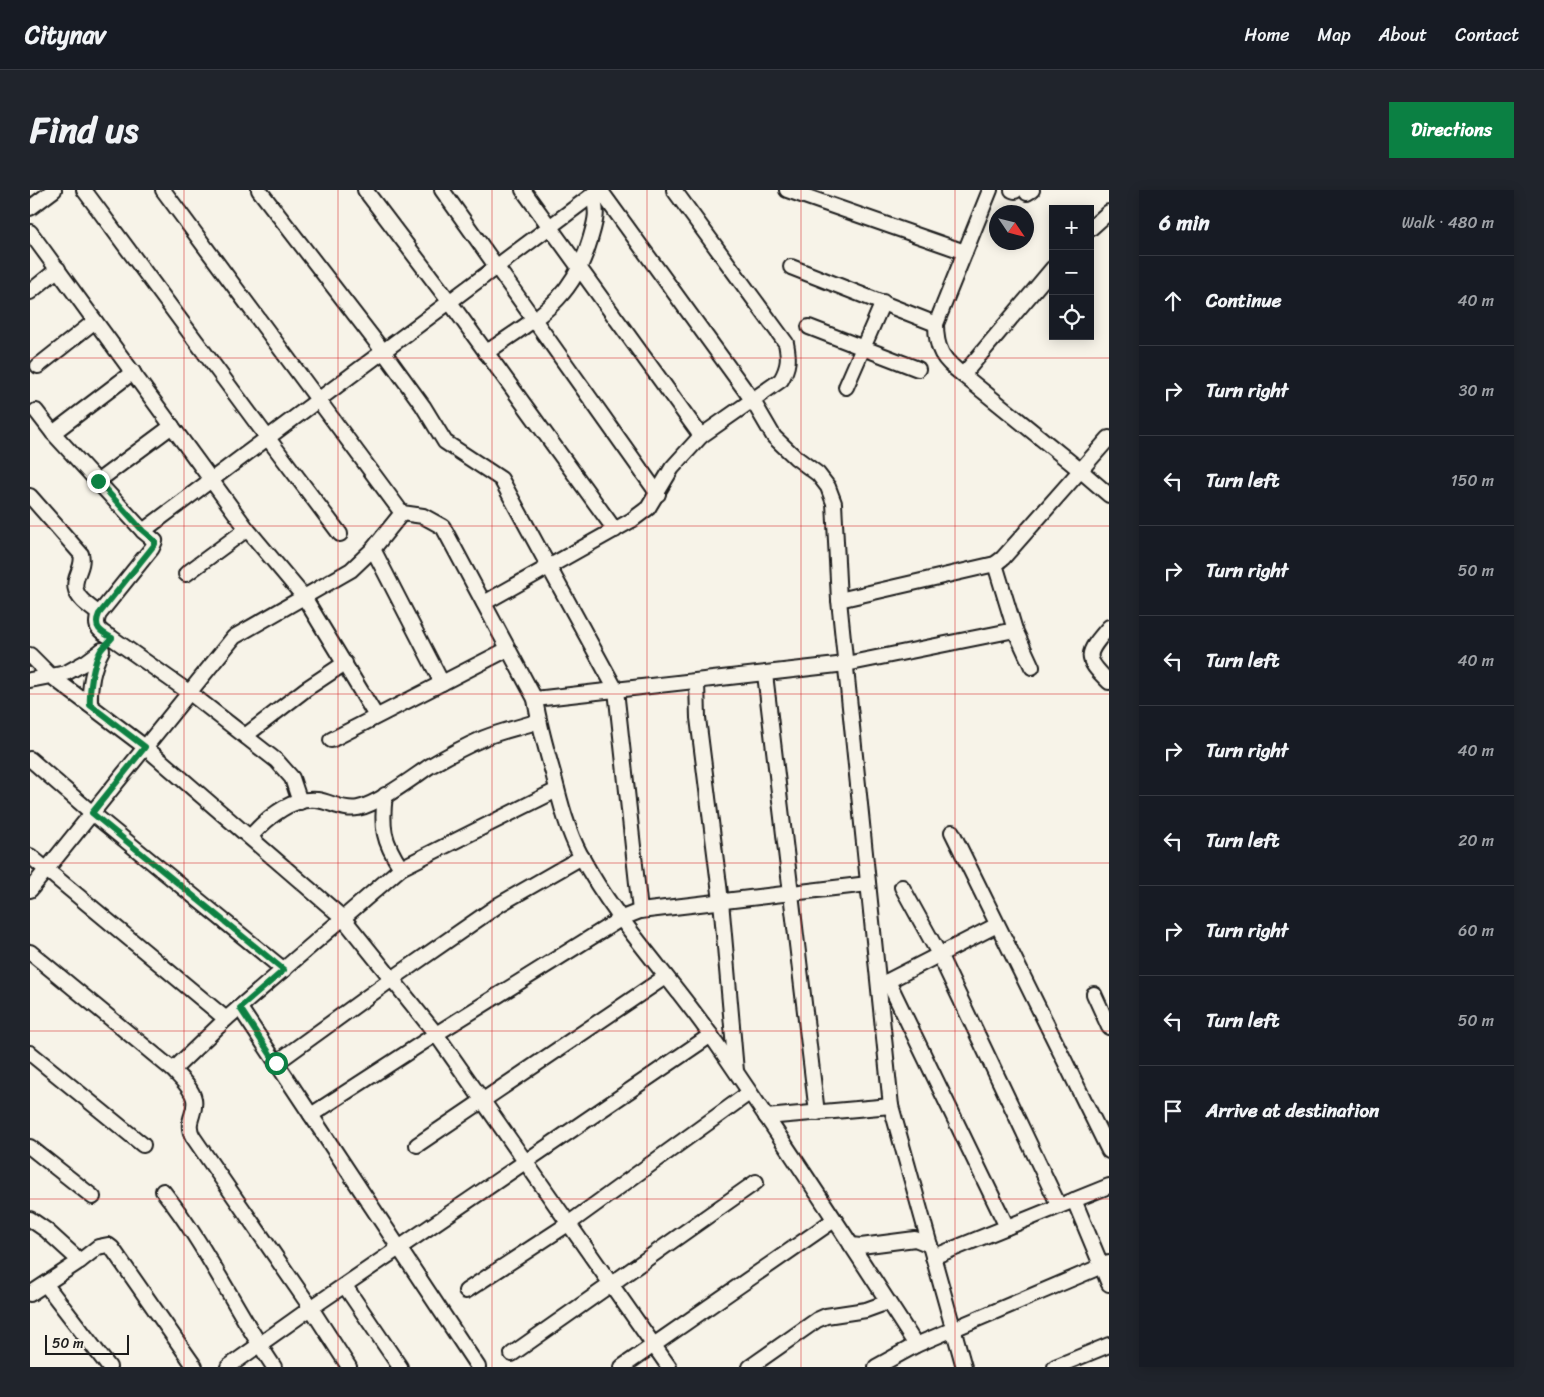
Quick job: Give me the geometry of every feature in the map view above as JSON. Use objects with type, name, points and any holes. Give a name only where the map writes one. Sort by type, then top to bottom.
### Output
[{"type":"street","points":[[30,208],[54,190]]},
{"type":"street","points":[[84,190],[340,534]]},
{"type":"street","points":[[163,190],[402,513],[423,516],[443,527],[534,699],[538,721],[557,790],[568,826],[582,857],[622,918],[711,1035],[916,1344]]},
{"type":"street","points":[[259,190],[383,351],[423,406],[445,442],[500,479],[616,690],[640,911]]},
{"type":"street","points":[[365,190],[450,301],[615,530]]},
{"type":"street","points":[[442,190],[658,494]]},
{"type":"street","points":[[523,190],[702,436]]},
{"type":"street","points":[[484,603],[615,530],[648,508],[672,468],[702,436],[781,380],[788,366],[789,356],[786,343],[674,190]]},
{"type":"street","points":[[787,190],[965,252]]},
{"type":"street","points":[[990,190],[936,324],[936,337],[942,356],[962,375],[1109,495]]},
{"type":"street","points":[[486,353],[553,305],[571,284],[585,255],[594,226],[597,192]]},
{"type":"street","points":[[143,531],[597,192]]},
{"type":"street","points":[[597,192],[753,400],[774,437],[795,457],[818,474],[828,487],[834,503],[839,600],[868,884],[884,983],[891,1106],[964,1367]]},
{"type":"street","points":[[1094,225],[1109,212]]},
{"type":"street","points":[[30,232],[247,529],[304,597],[376,716]]},
{"type":"street","points":[[791,267],[936,324]]},
{"type":"street","points":[[30,292],[58,270]]},
{"type":"street","points":[[962,375],[1049,273]]},
{"type":"street","points":[[846,387],[883,302]]},
{"type":"street","points":[[38,366],[95,321]]},
{"type":"street","points":[[808,326],[918,368]]},
{"type":"street","points":[[53,432],[133,372]]},
{"type":"street","points":[[32,411],[143,531],[155,541],[155,544],[99,614],[96,620],[100,632],[112,638],[190,693],[277,761],[292,778],[300,802]]},
{"type":"street","points":[[98,481],[172,426]]},
{"type":"street","points":[[839,600],[995,564],[1003,558],[1109,438]]},
{"type":"street","points":[[30,496],[81,554],[83,561],[75,590],[99,614]]},
{"type":"street","points":[[30,890],[234,637],[351,570],[373,549],[402,513]]},
{"type":"street","points":[[186,574],[247,529]]},
{"type":"street","points":[[373,549],[442,683]]},
{"type":"street","points":[[995,564],[1015,630],[1032,667]]},
{"type":"street","points":[[1109,627],[1090,651],[1090,662],[1109,682]]},
{"type":"street","points":[[534,699],[846,664],[1015,630]]},
{"type":"street","points":[[30,680],[66,673],[101,651],[112,638]]},
{"type":"street","points":[[331,740],[508,649]]},
{"type":"street","points":[[90,705],[89,693],[101,651]]},
{"type":"street","points":[[30,655],[51,676],[145,747],[343,918],[436,1034],[669,1367]]},
{"type":"street","points":[[245,736],[306,689],[344,664]]},
{"type":"street","points":[[765,674],[817,1113]]},
{"type":"street","points":[[697,682],[698,718],[721,901],[736,1073]]},
{"type":"street","points":[[250,837],[266,819],[287,807],[300,802],[316,800],[349,808],[359,808],[386,795],[432,766],[485,738],[538,721]]},
{"type":"street","points":[[30,760],[284,970]]},
{"type":"street","points":[[173,1070],[226,1019],[401,868],[557,790]]},
{"type":"street","points":[[386,795],[383,831],[391,853],[401,868]]},
{"type":"street","points":[[952,832],[1109,1151]]},
{"type":"street","points":[[30,856],[226,1019]]},
{"type":"street","points":[[276,1063],[500,904],[582,857]]},
{"type":"street","points":[[311,1115],[436,1034],[622,918],[640,911],[868,884]]},
{"type":"street","points":[[902,887],[939,954],[1059,1206]]},
{"type":"street","points":[[884,983],[997,925]]},
{"type":"street","points":[[30,952],[173,1070],[188,1086],[194,1098],[189,1130],[192,1138],[350,1367]]},
{"type":"street","points":[[417,1145],[665,976]]},
{"type":"street","points":[[884,983],[1007,1228]]},
{"type":"street","points":[[1094,994],[1109,1027]]},
{"type":"street","points":[[240,1008],[478,1367]]},
{"type":"street","points":[[228,1367],[311,1308],[711,1035]]},
{"type":"street","points":[[30,1053],[143,1145]]},
{"type":"street","points":[[466,1291],[568,1224],[749,1093]]},
{"type":"street","points":[[766,1117],[891,1106]]},
{"type":"street","points":[[30,1147],[93,1197]]},
{"type":"street","points":[[512,1354],[756,1182]]},
{"type":"street","points":[[932,1251],[1007,1228],[1109,1186]]},
{"type":"street","points":[[163,1190],[182,1214],[274,1367]]},
{"type":"street","points":[[1074,1200],[1105,1265],[1109,1284]]},
{"type":"street","points":[[30,1219],[46,1230],[80,1261]]},
{"type":"street","points":[[622,1367],[834,1220]]},
{"type":"street","points":[[851,1245],[878,1244],[915,1239],[932,1251]]},
{"type":"street","points":[[30,1293],[46,1285],[98,1247],[108,1245],[112,1248],[195,1367]]},
{"type":"street","points":[[876,1367],[916,1344],[1105,1265]]},
{"type":"street","points":[[46,1285],[109,1367]]},
{"type":"street","points":[[345,1286],[400,1367]]},
{"type":"street","points":[[750,1367],[817,1320],[826,1316],[866,1310],[888,1302]]},
{"type":"street","points":[[1055,1367],[1109,1345]]},
{"type":"route","points":[[98,481],[143,531],[155,541],[155,544],[96,620],[100,632],[112,638],[101,651],[96,664],[89,693],[90,705],[145,747],[92,813],[284,970],[240,1008],[276,1063]]}]
